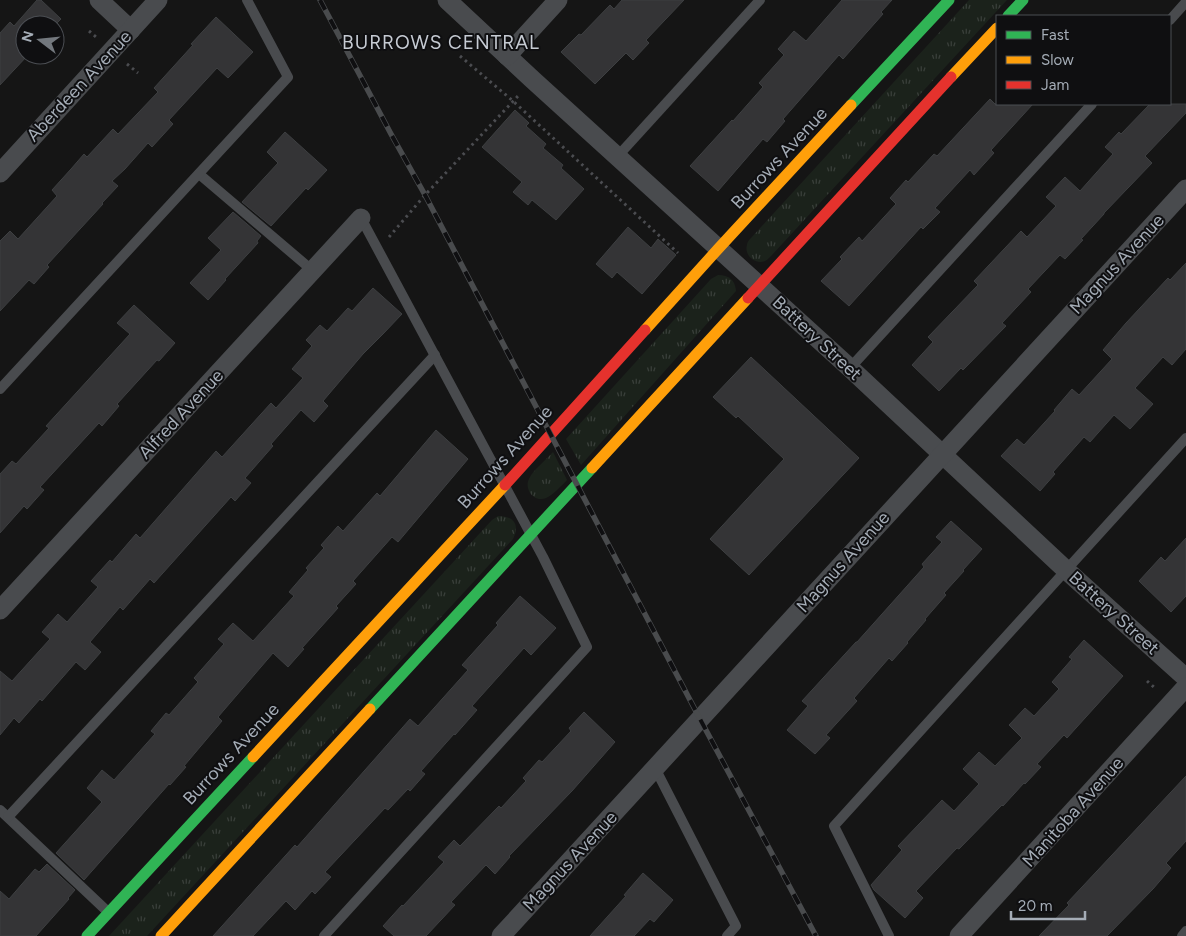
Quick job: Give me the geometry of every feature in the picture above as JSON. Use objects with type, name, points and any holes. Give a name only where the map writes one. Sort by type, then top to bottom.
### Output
[{"type":"street","points":[[99,0],[131,30]]},
{"type":"street","name":"Aberdeen Avenue","points":[[0,173],[158,0]]},
{"type":"street","name":"Battery Street","points":[[447,0],[850,368],[1066,570],[1186,678]]},
{"type":"street","points":[[507,56],[558,0]]},
{"type":"street","name":"Burrows Avenue","points":[[86,936],[505,485],[718,249],[949,0]]},
{"type":"street","points":[[1009,15],[1023,0]]},
{"type":"street","points":[[161,936],[996,29]]},
{"type":"street","name":"Magnus Avenue","points":[[501,936],[1186,189]]},
{"type":"street","name":"Alfred Avenue","points":[[0,610],[361,218]]},
{"type":"street","name":"Manitoba Avenue","points":[[959,936],[1186,687]]},
{"type":"lane","points":[[0,389],[288,77],[247,0]]},
{"type":"lane","points":[[617,156],[760,0]]},
{"type":"lane","points":[[1171,19],[1186,2]]},
{"type":"lane","points":[[850,368],[1091,105]]},
{"type":"lane","points":[[199,174],[313,271]]},
{"type":"lane","points":[[324,936],[587,647],[544,559],[361,218]]},
{"type":"lane","points":[[108,912],[4,813],[435,354]]},
{"type":"lane","points":[[889,936],[834,826],[1186,438]]},
{"type":"lane","points":[[655,768],[736,926],[727,936]]},
{"type":"lane","points":[[1182,936],[1186,931]]},
{"type":"path","points":[[460,56],[681,256]]},
{"type":"path","points":[[379,249],[426,195],[533,80]]},
{"type":"green space","points":[[969,0],[1007,0],[771,256],[766,261],[761,262],[751,258],[747,252],[749,240]]},
{"type":"green space","points":[[718,275],[731,279],[736,291],[581,465],[566,439],[711,279]]},
{"type":"green space","points":[[553,452],[567,480],[548,497],[538,499],[529,491],[529,479]]},
{"type":"green space","points":[[498,516],[504,516],[514,522],[516,530],[513,539],[147,936],[109,936],[492,520]]},
{"type":"building","points":[[37,0],[41,0],[57,15],[24,15]]},
{"type":"building","points":[[622,0],[684,0],[646,40],[649,43],[633,60],[626,53],[595,84],[561,52],[579,34],[581,35],[610,5],[614,9]]},
{"type":"building","points":[[842,0],[892,0],[881,12],[883,14],[843,59],[839,55],[783,119],[785,121],[767,142],[763,139],[718,191],[690,166],[763,87],[759,83],[784,55],[778,49],[794,31],[806,41]]},
{"type":"building","points":[[216,17],[253,52],[228,78],[217,68],[169,120],[173,124],[152,147],[148,143],[112,181],[118,186],[47,265],[49,267],[34,284],[29,280],[0,311],[0,241],[10,231],[18,239],[57,196],[52,190],[84,154],[87,157],[113,129],[118,134],[158,92],[154,88]]},
{"type":"building","points":[[10,22],[15,25],[15,65],[19,65],[0,85],[0,33]]},
{"type":"building","points":[[990,99],[996,105],[1032,105],[991,150],[994,153],[974,175],[970,170],[935,208],[940,212],[923,229],[921,227],[849,306],[821,281],[842,259],[840,257],[859,237],[862,241],[896,204],[890,198],[906,180],[908,182],[934,154],[937,156]]},
{"type":"building","points":[[1186,104],[1186,113],[1145,156],[1152,163],[1104,213],[1065,259],[1060,255],[1028,289],[1031,292],[1002,323],[1006,326],[963,370],[961,368],[939,391],[912,365],[933,342],[928,337],[978,285],[974,281],[1021,231],[1027,237],[1056,206],[1046,197],[1065,177],[1080,191],[1113,154],[1105,147],[1119,132],[1121,134],[1149,105]]},
{"type":"building","points":[[515,110],[529,123],[526,126],[546,144],[543,148],[563,165],[561,168],[584,189],[556,220],[532,200],[528,205],[513,192],[522,182],[482,147]]},
{"type":"building","points":[[285,132],[327,170],[308,190],[306,188],[271,226],[242,202],[278,163],[267,152]]},
{"type":"building","points":[[233,212],[261,236],[257,241],[258,243],[208,300],[190,283],[221,250],[208,238]]},
{"type":"building","points":[[628,227],[651,248],[658,239],[676,255],[642,294],[617,272],[612,278],[596,264]]},
{"type":"building","points":[[1186,263],[1186,349],[1172,365],[1163,357],[1135,388],[1153,404],[1130,429],[1114,415],[1090,442],[1084,437],[1053,472],[1055,474],[1040,491],[1001,456],[1017,439],[1024,445],[1072,389],[1079,395],[1112,359],[1103,350],[1168,278],[1170,280]]},
{"type":"building","points":[[373,288],[402,314],[363,354],[323,401],[328,406],[314,422],[301,410],[271,444],[273,446],[245,478],[251,483],[235,501],[231,497],[154,583],[150,579],[123,610],[120,607],[90,642],[101,652],[85,670],[76,662],[42,701],[40,699],[19,723],[14,718],[0,735],[0,671],[12,681],[50,639],[42,632],[58,614],[67,622],[98,587],[91,581],[110,560],[112,562],[136,534],[140,538],[216,451],[222,457],[271,403],[276,408],[303,378],[292,369],[312,346],[306,340],[320,325],[327,331],[348,308],[352,311]]},
{"type":"building","points":[[134,305],[175,343],[117,404],[119,406],[102,426],[99,423],[40,487],[44,490],[27,509],[24,506],[0,533],[0,474],[12,461],[16,464],[49,428],[46,426],[130,334],[117,323]]},
{"type":"building","points":[[751,357],[859,458],[749,575],[710,539],[784,459],[738,416],[736,418],[713,397]]},
{"type":"building","points":[[436,430],[468,459],[398,542],[392,537],[353,581],[356,584],[336,606],[338,608],[302,648],[304,649],[288,667],[273,653],[218,717],[222,721],[184,766],[186,767],[84,880],[56,853],[102,802],[87,788],[102,770],[114,780],[155,734],[151,731],[166,713],[169,715],[198,682],[194,678],[224,644],[218,639],[233,623],[253,641],[294,596],[289,592],[308,570],[306,568],[324,548],[321,545],[338,526],[343,531],[377,493],[380,496]]},
{"type":"building","points":[[951,521],[982,549],[944,593],[946,595],[925,619],[908,643],[892,661],[889,658],[854,698],[857,701],[826,735],[830,738],[815,754],[787,730],[808,706],[802,701],[924,567],[922,564],[942,542],[936,537]]},
{"type":"building","points":[[1186,538],[1186,596],[1171,612],[1139,581],[1161,557],[1165,561]]},
{"type":"building","points":[[520,596],[556,628],[531,655],[524,648],[472,706],[477,710],[421,771],[425,774],[410,791],[408,789],[388,810],[385,808],[325,872],[331,877],[315,894],[312,891],[295,910],[286,901],[253,936],[213,936],[295,845],[297,847],[410,719],[418,726],[468,670],[462,665],[498,625],[496,623]]},
{"type":"building","points":[[1084,640],[1123,676],[1067,738],[1064,735],[1037,764],[1041,767],[1025,784],[959,849],[957,848],[916,891],[923,898],[905,918],[871,885],[902,850],[898,846],[942,800],[954,811],[979,784],[963,769],[979,752],[995,766],[1022,738],[1009,725],[1025,708],[1034,716],[1059,689],[1052,682],[1072,659],[1069,657]]},
{"type":"building","points":[[584,712],[615,742],[572,791],[509,856],[495,874],[486,865],[451,902],[455,905],[426,936],[394,936],[383,926],[444,862],[438,857],[454,840],[460,846],[499,806],[501,808],[526,781],[523,778],[539,760],[542,762],[571,731],[569,728]]},
{"type":"building","points":[[1186,776],[1186,841],[1166,863],[1171,868],[1153,889],[1107,936],[1039,936],[1069,905],[1067,903]]},
{"type":"building","points":[[47,864],[75,890],[36,936],[0,936],[0,891],[9,899],[35,869],[39,872]]},
{"type":"building","points":[[643,873],[673,900],[654,922],[650,919],[634,936],[590,936],[626,896],[624,895]]},
{"type":"railway","points":[[320,0],[816,936]]},
{"type":"traffic: fast","points":[[851,105],[949,0]]},
{"type":"traffic: fast","points":[[1009,15],[1023,0]]},
{"type":"traffic: fast","points":[[370,709],[592,468]]},
{"type":"traffic: fast","points":[[87,936],[253,757]]},
{"type":"traffic: slow","points":[[951,77],[996,29]]},
{"type":"traffic: slow","points":[[645,330],[851,105]]},
{"type":"traffic: slow","points":[[592,468],[748,298]]},
{"type":"traffic: slow","points":[[253,757],[505,485]]},
{"type":"traffic: slow","points":[[161,936],[370,709]]},
{"type":"traffic: jam","points":[[748,298],[951,77]]},
{"type":"traffic: jam","points":[[505,485],[645,330]]},
{"type":"district","name":"BURROWS CENTRAL","points":[[441,42]]}]
